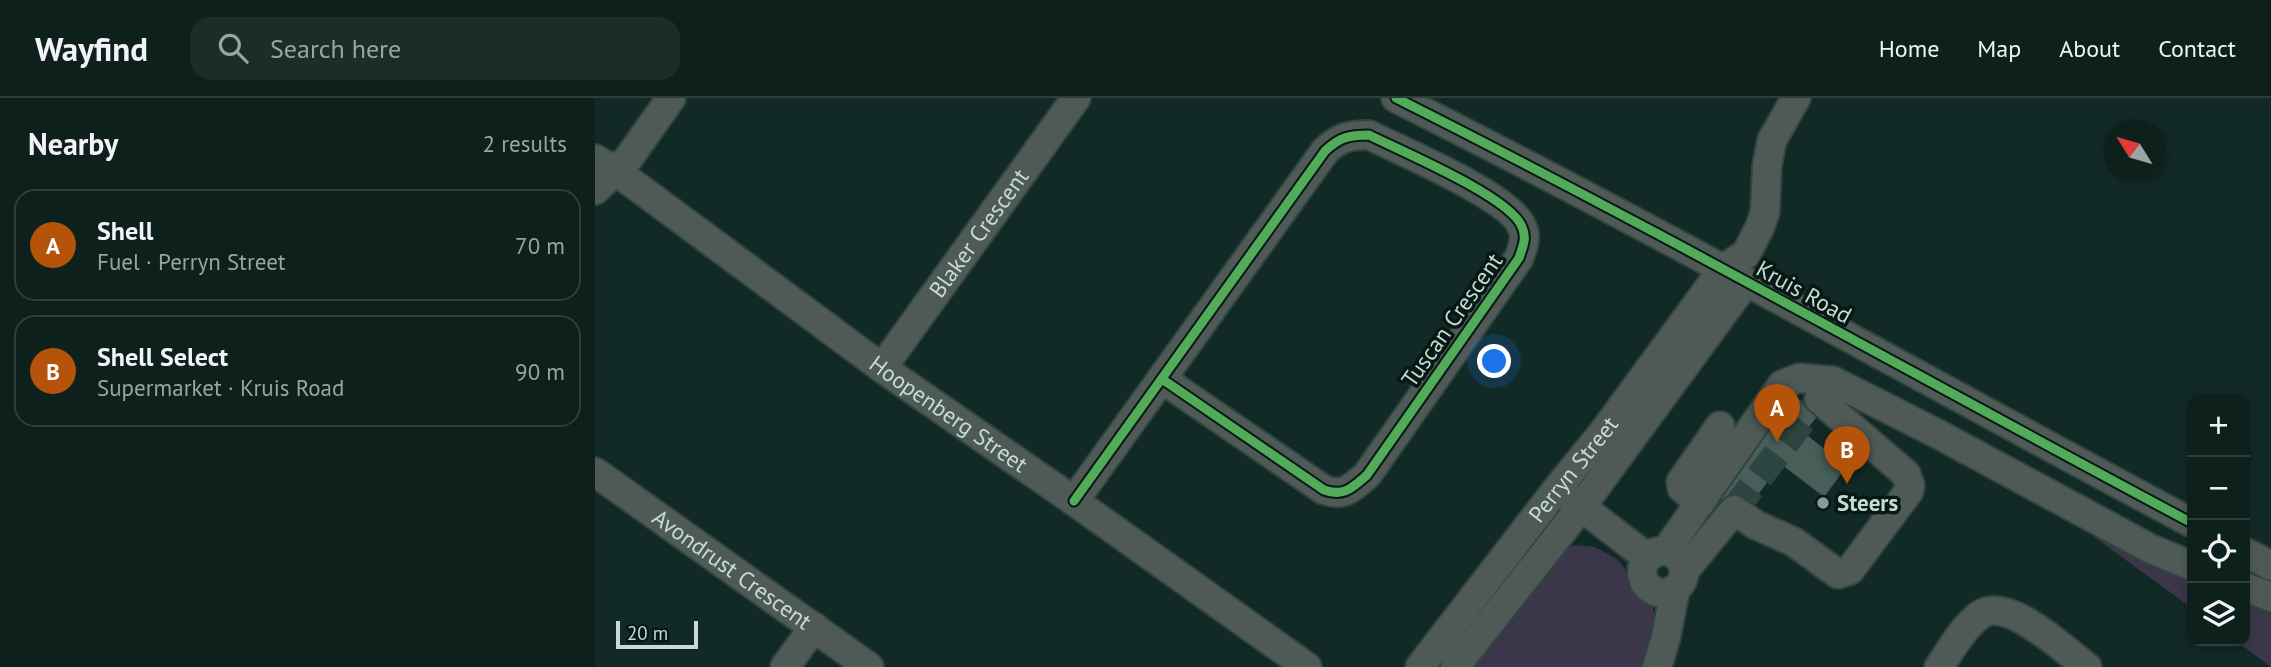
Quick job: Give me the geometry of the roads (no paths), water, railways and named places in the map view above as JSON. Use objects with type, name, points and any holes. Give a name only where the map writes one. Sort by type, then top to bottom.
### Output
[{"type":"street","points":[[595,190],[605,165],[628,159],[671,98]]},
{"type":"street","name":"Blaker Crescent","points":[[882,368],[1076,98]]},
{"type":"street","name":"Kruis Road","points":[[1396,98],[1738,269],[2034,440],[2187,520]]},
{"type":"street","points":[[1738,269],[1765,212],[1767,166],[1772,140],[1796,98]]},
{"type":"street","name":"Tuscan Crescent","points":[[1074,501],[1325,150],[1338,139],[1349,135],[1369,135],[1494,198],[1522,224],[1526,239],[1519,258],[1367,475],[1346,491],[1335,494],[1324,490],[1162,379]]},
{"type":"street","name":"Hoopenberg Street","points":[[605,165],[882,368],[1307,667]]},
{"type":"street","name":"Perryn Street","points":[[1420,667],[1557,489],[1738,269]]},
{"type":"street","name":"Perryn Street","points":[[1455,667],[1581,507],[1738,269]]},
{"type":"street","points":[[1657,667],[1666,637],[1668,568],[1700,503],[1782,385],[1799,378],[1906,474],[1909,491],[1850,570],[1838,574],[1794,542],[1756,525],[1734,510],[1668,568]]},
{"type":"street","points":[[1821,396],[1938,434],[2151,549],[2187,564]]},
{"type":"street","points":[[1700,503],[1682,488],[1681,482],[1720,426]]},
{"type":"street","name":"Avondrust Crescent","points":[[595,472],[869,667]]},
{"type":"street","points":[[1557,489],[1668,568]]},
{"type":"street","points":[[2250,555],[2271,566]]},
{"type":"street","points":[[2250,589],[2271,597]]},
{"type":"street","points":[[1939,667],[1970,624],[1992,609],[2013,614],[2087,667]]},
{"type":"street","points":[[785,667],[814,627]]},
{"type":"tunnel","points":[[1734,510],[1812,408]]},
{"type":"place","name":"Shell","points":[[1777,442]]},
{"type":"place","name":"Shell Select","points":[[1847,484]]},
{"type":"place","name":"Steers","points":[[1823,503]]}]
